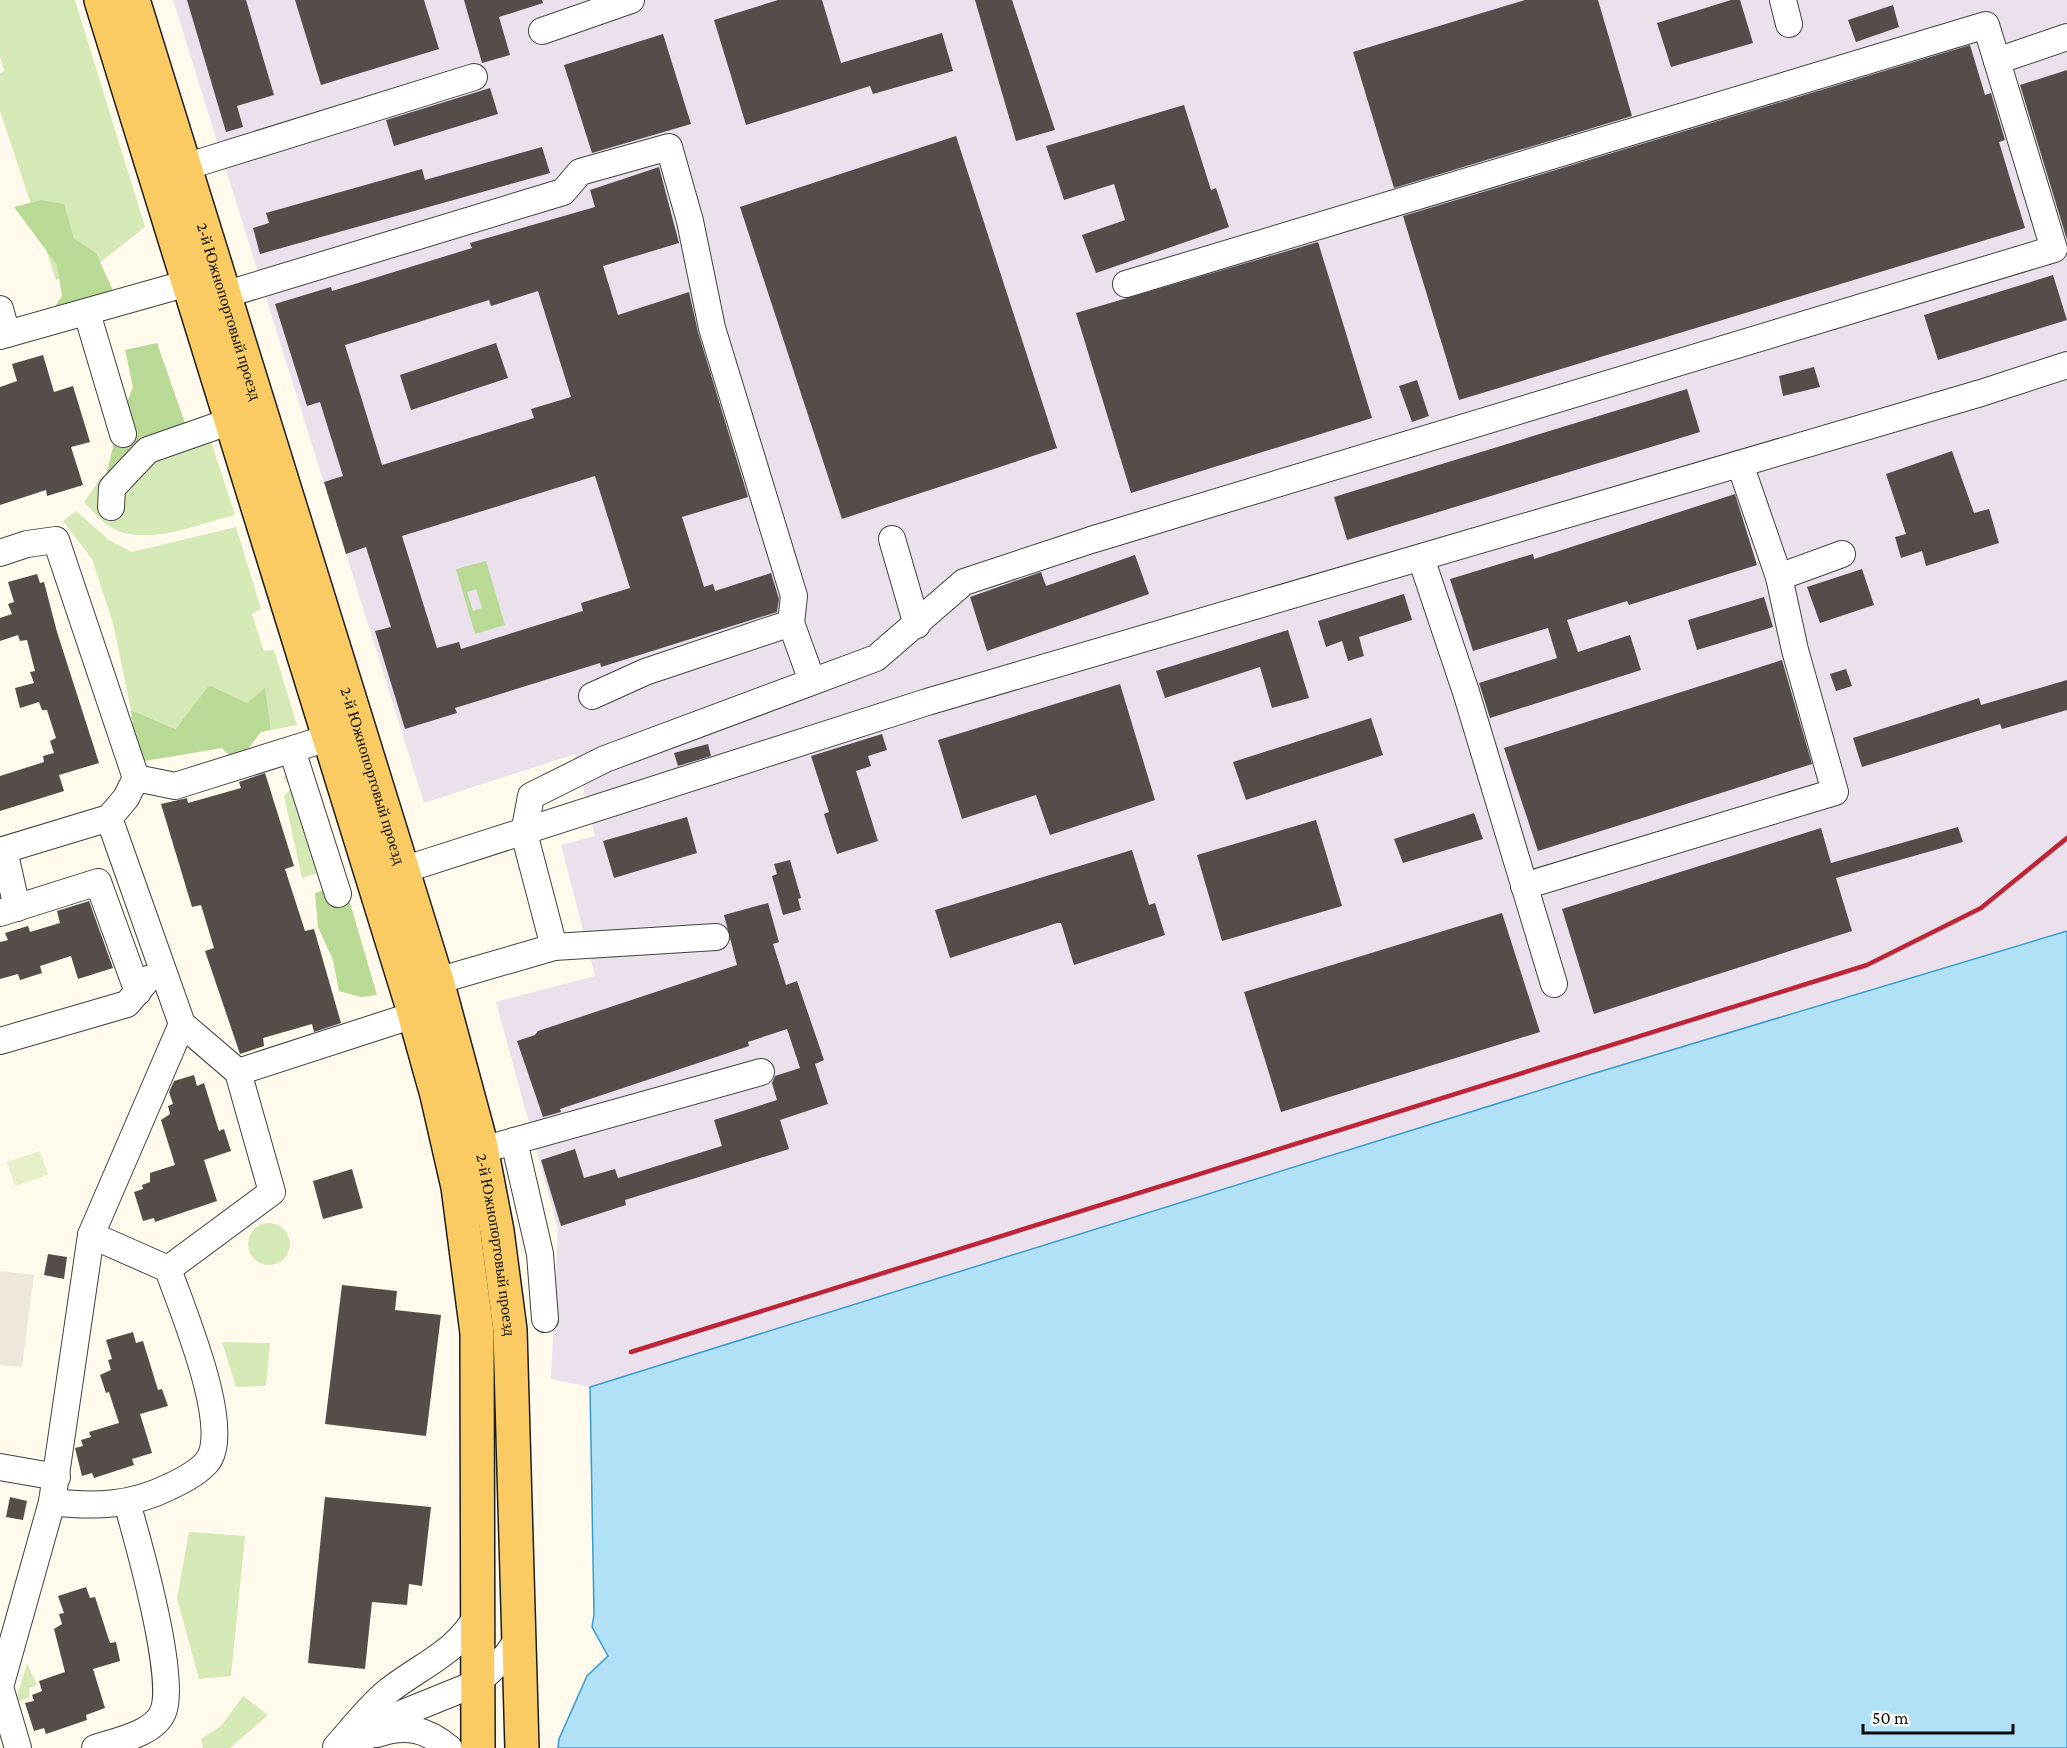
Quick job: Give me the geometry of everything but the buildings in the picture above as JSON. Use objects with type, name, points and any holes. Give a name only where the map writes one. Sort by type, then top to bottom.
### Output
[{"type":"main road","name":"2-й Южнопортовый проезд","points":[[100,0],[414,1015],[439,1104],[458,1187],[477,1333],[478,1748]]},
{"type":"main road","name":"2-й Южнопортовый проезд","points":[[133,0],[437,981],[482,1150],[497,1231],[510,1330],[522,1748]]},
{"type":"street","points":[[542,31],[631,0]]},
{"type":"street","points":[[554,947],[524,833],[531,796],[605,759],[876,658],[917,625],[964,582],[1102,536],[2061,247],[1986,25],[1126,284]]},
{"type":"street","points":[[1997,61],[2067,37]]},
{"type":"street","points":[[185,166],[474,77]]},
{"type":"street","points":[[225,294],[563,192],[580,172],[669,147],[690,221],[712,328],[794,596],[791,622],[812,681]]},
{"type":"street","points":[[0,309],[4,335],[188,284]]},
{"type":"street","points":[[87,313],[123,434]]},
{"type":"street","points":[[403,870],[436,857],[524,833],[927,702],[1740,464],[2067,365]]},
{"type":"street","points":[[111,507],[112,489],[148,450],[231,421]]},
{"type":"street","points":[[1524,886],[1835,792],[1795,650],[1779,577],[1740,464]]},
{"type":"street","points":[[892,539],[917,625]]},
{"type":"street","points":[[0,553],[27,544],[56,540],[136,778],[126,798],[110,818],[2,850],[8,911],[98,882],[138,992]]},
{"type":"street","points":[[1779,577],[1842,554]]},
{"type":"street","points":[[1421,558],[1466,692],[1554,984]]},
{"type":"street","points":[[592,696],[642,662],[791,622]]},
{"type":"street","points":[[136,778],[175,786],[328,738]]},
{"type":"street","points":[[292,750],[338,894]]},
{"type":"street","points":[[110,818],[182,1024],[238,1072],[272,1192],[168,1269]]},
{"type":"street","points":[[437,981],[554,947],[716,937]]},
{"type":"street","points":[[0,1041],[128,1004],[154,972]]},
{"type":"street","points":[[238,1072],[414,1015]]},
{"type":"street","points":[[18,1748],[0,1687],[55,1489],[91,1235],[182,1024]]},
{"type":"street","points":[[482,1150],[761,1072]]},
{"type":"street","points":[[514,1141],[540,1254],[545,1319]]},
{"type":"street","points":[[0,1467],[55,1489],[86,1506],[127,1503],[161,1491],[188,1478],[207,1462],[217,1434],[204,1371],[168,1269],[91,1235]]},
{"type":"street","points":[[95,1748],[139,1732],[155,1723],[164,1711],[166,1681],[152,1599],[127,1503]]},
{"type":"street","points":[[478,1593],[483,1604],[490,1610],[499,1610],[514,1601],[517,1580]]},
{"type":"street","points":[[349,1743],[385,1694],[417,1670],[449,1651],[463,1638],[478,1593]]},
{"type":"street","points":[[349,1743],[393,1717],[477,1683],[506,1656],[519,1638]]},
{"type":"street","points":[[349,1743],[390,1729],[421,1730],[449,1748]]},
{"type":"shaded area","points":[[173,0],[2067,0],[2067,931],[1592,1074],[590,1387],[551,1379],[558,1229],[496,1002],[595,976],[561,845],[595,836],[575,754],[424,803]]},
{"type":"shaded area","points":[[0,1271],[34,1275],[22,1367],[0,1365]]},
{"type":"green space","points":[[0,0],[75,0],[145,227],[88,272],[56,280],[0,111],[0,73],[4,71],[0,56]]},
{"type":"green space","points":[[41,200],[64,204],[74,239],[96,253],[116,297],[44,322],[62,296],[57,265],[14,207]]},
{"type":"green space","points":[[157,343],[186,426],[105,480],[119,422],[133,387],[125,350]]},
{"type":"green space","points":[[210,438],[235,515],[166,533],[137,535],[113,528],[84,502],[102,476],[120,491],[146,463]]},
{"type":"green space","points":[[76,511],[109,540],[132,552],[236,527],[261,609],[252,614],[264,651],[274,650],[297,725],[271,730],[265,689],[247,703],[209,685],[177,729],[131,710],[113,623],[92,559],[63,521]]},
{"type":"green space","points":[[486,561],[505,625],[475,634],[456,569]],"holes":[[[476,589],[482,608],[473,611],[467,592]]]},
{"type":"green space","points":[[209,685],[247,703],[265,688],[271,730],[261,732],[237,763],[222,748],[145,761],[136,750],[131,710],[176,729]]},
{"type":"green space","points":[[292,773],[324,871],[302,878],[284,796],[291,788],[283,777]]},
{"type":"green space","points":[[330,888],[348,896],[377,995],[361,997],[339,991],[333,960],[318,927],[315,893]]},
{"type":"green space","points":[[40,1151],[48,1175],[15,1186],[7,1162]]},
{"type":"green space","points":[[269,1223],[277,1224],[284,1229],[289,1236],[289,1252],[284,1259],[277,1264],[269,1265],[261,1264],[254,1259],[249,1252],[248,1244],[249,1236],[254,1229],[261,1224]]},
{"type":"green space","points":[[222,1342],[270,1343],[266,1386],[236,1387]]},
{"type":"green space","points":[[189,1532],[245,1536],[231,1676],[199,1679],[177,1598]]},
{"type":"green space","points":[[27,1664],[37,1685],[29,1688],[29,1698],[15,1702]]},
{"type":"green space","points":[[243,1696],[268,1715],[230,1748],[203,1748],[201,1739],[221,1726]]},
{"type":"water","points":[[2067,931],[2067,1748],[558,1748],[559,1739],[587,1676],[608,1656],[592,1627],[594,1615],[590,1387],[1592,1074]]},
{"type":"railway","points":[[631,1352],[1867,965],[1981,908],[2067,838]]}]
